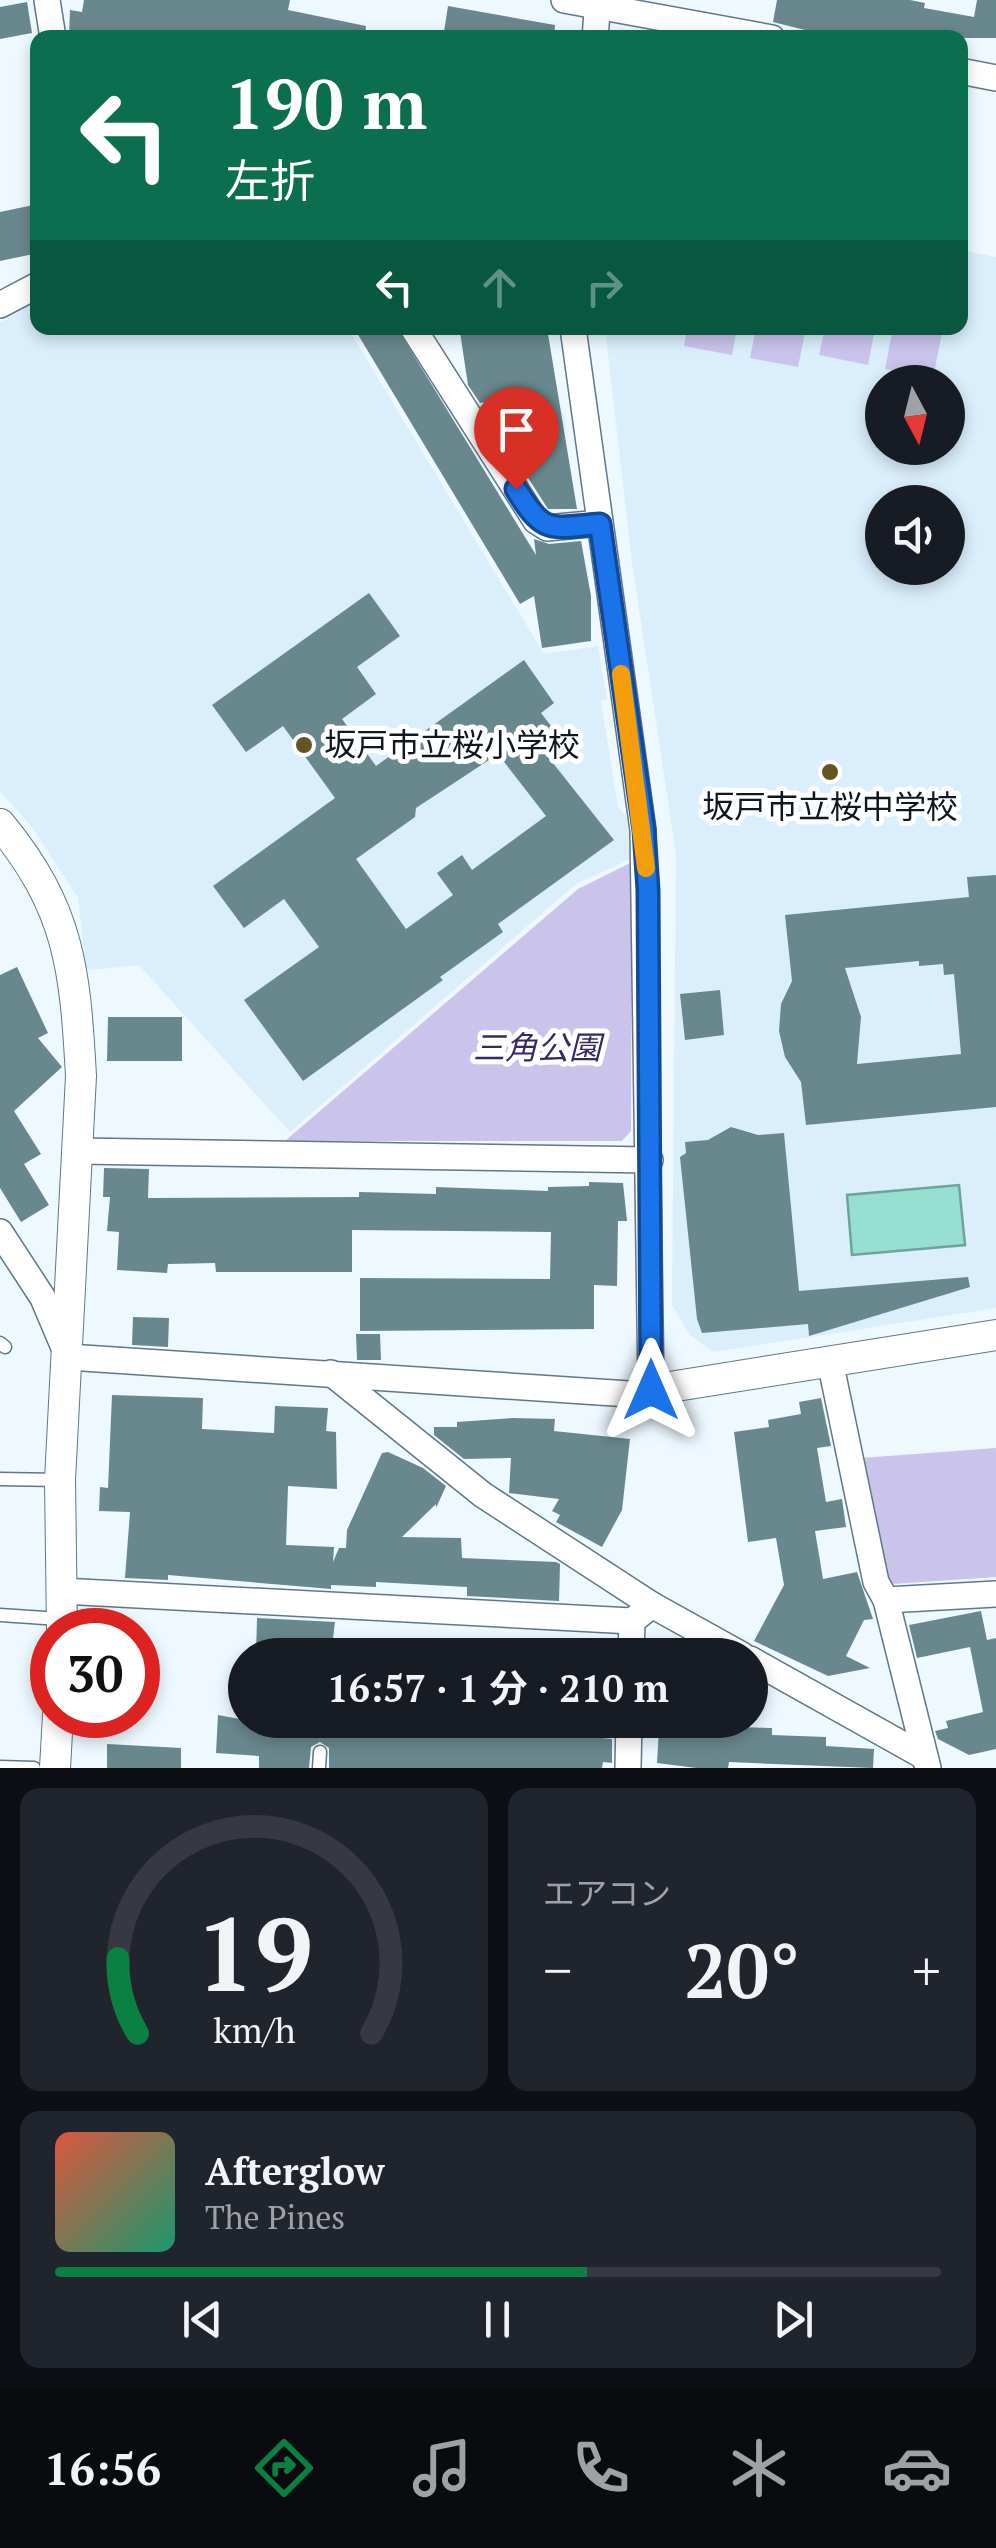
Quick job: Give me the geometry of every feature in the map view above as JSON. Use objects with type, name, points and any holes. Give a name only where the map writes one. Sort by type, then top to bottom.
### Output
[{"type":"street","points":[[47,0],[53,30]]},
{"type":"street","points":[[564,0],[732,30]]},
{"type":"street","points":[[595,30],[597,3]]},
{"type":"street","points":[[968,73],[996,78]]},
{"type":"street","points":[[0,305],[30,289]]},
{"type":"street","points":[[418,335],[536,521],[547,528],[600,524]]},
{"type":"street","points":[[574,335],[644,830],[651,1390]]},
{"type":"street","points":[[0,824],[49,891],[62,926],[78,1024],[78,1151],[60,1480],[62,1608]]},
{"type":"street","points":[[78,1151],[650,1160]]},
{"type":"street","points":[[0,1232],[43,1298],[68,1357]]},
{"type":"street","points":[[68,1357],[109,1363],[331,1373],[628,1394],[996,1335]]},
{"type":"street","points":[[830,1360],[876,1582],[886,1600],[927,1762]]},
{"type":"street","points":[[331,1373],[483,1495],[642,1613],[702,1638]]},
{"type":"street","points":[[886,1600],[996,1594]]},
{"type":"street","points":[[160,1613],[642,1613]]},
{"type":"street","points":[[635,1638],[642,1613]]},
{"type":"street","points":[[768,1669],[927,1762]]},
{"type":"street","points":[[56,1768],[57,1738]]},
{"type":"street","points":[[628,1768],[629,1738]]},
{"type":"lane","points":[[0,1478],[60,1480]]},
{"type":"lane","points":[[0,1616],[30,1615]]},
{"type":"lane","points":[[319,1768],[320,1752]]},
{"type":"lane","points":[[0,1767],[34,1768]]},
{"type":"shaded area","name":"坂戸市立桜中学校","points":[[968,252],[996,257],[996,1308],[713,1352],[690,1335],[672,1305],[676,854],[632,563],[606,335],[968,335]]},
{"type":"shaded area","name":"坂戸市立桜小学校","points":[[30,305],[30,335],[352,335],[544,654],[598,646],[607,699],[601,701],[618,807],[626,816],[633,858],[576,884],[290,1132],[139,965],[91,970],[86,967],[78,898],[32,827],[0,791],[0,323]]},
{"type":"shaded area","points":[[959,1185],[965,1245],[852,1255],[847,1195]]},
{"type":"green space","points":[[686,335],[736,335],[732,355],[684,346]]},
{"type":"green space","points":[[755,335],[805,335],[798,367],[750,358]]},
{"type":"green space","points":[[823,335],[874,335],[868,365],[819,355]]},
{"type":"green space","points":[[892,335],[942,335],[936,365],[886,365]]},
{"type":"green space","name":"三角公園","points":[[632,862],[631,1131],[622,1141],[285,1141],[578,889]]},
{"type":"green space","points":[[996,1448],[996,1577],[893,1584],[886,1579],[861,1458]]},
{"type":"building","points":[[84,0],[290,0],[288,10],[366,26],[366,30],[69,30],[70,10],[82,12]]},
{"type":"building","points":[[777,0],[910,0],[925,3],[924,8],[974,17],[977,0],[996,0],[996,38],[968,38],[968,30],[805,30],[773,22]]},
{"type":"building","points":[[27,2],[30,33],[0,39],[0,7]]},
{"type":"building","points":[[448,6],[555,25],[555,30],[444,30]]},
{"type":"building","points":[[30,206],[30,255],[0,261],[0,212]]},
{"type":"building","points":[[358,335],[401,335],[536,555],[534,539],[549,544],[581,541],[591,596],[591,641],[542,648],[534,596],[520,604]]},
{"type":"building","points":[[460,335],[548,335],[577,509],[548,509],[523,470],[511,398],[480,403],[468,385]]},
{"type":"building","points":[[369,593],[400,636],[357,667],[376,694],[342,719],[376,766],[524,660],[554,703],[541,713],[558,735],[541,748],[614,840],[498,924],[503,932],[440,977],[443,980],[303,1081],[244,1000],[319,947],[284,899],[244,928],[213,886],[335,798],[283,726],[246,752],[212,705]],"holes":[[[498,754],[546,816],[472,870],[462,855],[437,873],[453,895],[406,929],[356,859],[415,817],[416,808]]]},
{"type":"building","points":[[996,875],[996,1107],[806,1125],[801,1082],[785,1057],[779,1031],[781,1004],[792,981],[785,915],[969,897],[967,877]],"holes":[[[919,961],[919,966],[943,964],[944,975],[954,974],[961,1054],[857,1064],[861,1017],[845,968]]]},
{"type":"building","points":[[17,967],[48,1033],[38,1038],[62,1067],[14,1111],[41,1154],[24,1164],[49,1205],[21,1222],[0,1188],[0,975]]},
{"type":"building","points":[[720,990],[724,1035],[685,1040],[680,994]]},
{"type":"building","points":[[108,1017],[182,1017],[182,1061],[107,1061]]},
{"type":"building","points":[[731,1127],[758,1135],[784,1133],[799,1291],[968,1277],[970,1287],[809,1336],[808,1324],[702,1333],[697,1319],[680,1157],[686,1153],[685,1142],[708,1140]]},
{"type":"building","points":[[104,1168],[149,1169],[148,1198],[359,1197],[359,1192],[436,1194],[436,1187],[548,1191],[548,1187],[589,1186],[589,1182],[623,1183],[627,1221],[618,1221],[617,1286],[594,1285],[594,1329],[360,1331],[360,1278],[550,1279],[551,1232],[352,1230],[352,1272],[216,1272],[215,1263],[168,1264],[167,1273],[117,1270],[119,1232],[107,1231],[110,1197],[103,1197]]},
{"type":"building","points":[[133,1317],[169,1318],[168,1347],[132,1345]]},
{"type":"building","points":[[356,1334],[380,1334],[381,1360],[357,1360]]},
{"type":"building","points":[[112,1395],[203,1398],[202,1429],[274,1433],[275,1406],[328,1408],[326,1431],[336,1432],[337,1489],[288,1486],[286,1545],[334,1547],[333,1562],[339,1548],[346,1548],[347,1530],[382,1453],[388,1452],[423,1468],[446,1486],[436,1508],[436,1504],[402,1537],[461,1538],[462,1558],[556,1562],[560,1564],[559,1601],[467,1596],[467,1587],[376,1582],[376,1587],[331,1585],[331,1589],[168,1575],[168,1580],[125,1578],[130,1512],[99,1511],[100,1487],[108,1488]]},
{"type":"building","points":[[821,1398],[831,1446],[817,1448],[826,1502],[842,1499],[846,1527],[815,1531],[823,1579],[857,1572],[873,1619],[864,1620],[846,1656],[870,1668],[828,1676],[768,1648],[768,1638],[756,1638],[784,1585],[776,1538],[748,1542],[734,1432],[769,1427],[768,1420],[801,1414],[799,1402]]},
{"type":"building","points":[[555,1419],[554,1431],[630,1439],[622,1510],[602,1547],[556,1522],[560,1515],[552,1511],[559,1499],[509,1493],[511,1458],[464,1459],[434,1435],[434,1427],[457,1427],[457,1422]]},
{"type":"building","points":[[981,1611],[987,1640],[996,1638],[996,1749],[969,1755],[938,1739],[935,1731],[948,1728],[946,1721],[983,1712],[970,1647],[917,1658],[909,1625]]},
{"type":"building","points":[[257,1618],[335,1622],[333,1638],[256,1638]]},
{"type":"building","points":[[218,1715],[228,1717],[228,1738],[612,1739],[612,1763],[603,1762],[602,1768],[329,1768],[329,1748],[320,1742],[311,1747],[309,1768],[259,1768],[259,1756],[216,1753]]},
{"type":"building","points":[[768,1728],[772,1728],[772,1735],[826,1737],[826,1746],[874,1749],[873,1768],[729,1762],[728,1768],[696,1768],[657,1763],[658,1738],[768,1738]]},
{"type":"building","points":[[107,1744],[181,1748],[181,1768],[107,1768]]},
{"type":"slow traffic","points":[[621,674],[646,868]]},
{"type":"place","name":"坂戸市立桜小学校","points":[[304,745]]},
{"type":"place","name":"坂戸市立桜中学校","points":[[830,772]]},
{"type":"route","points":[[516,489],[536,521],[547,528],[600,524],[644,830],[648,890],[651,1390]]}]
